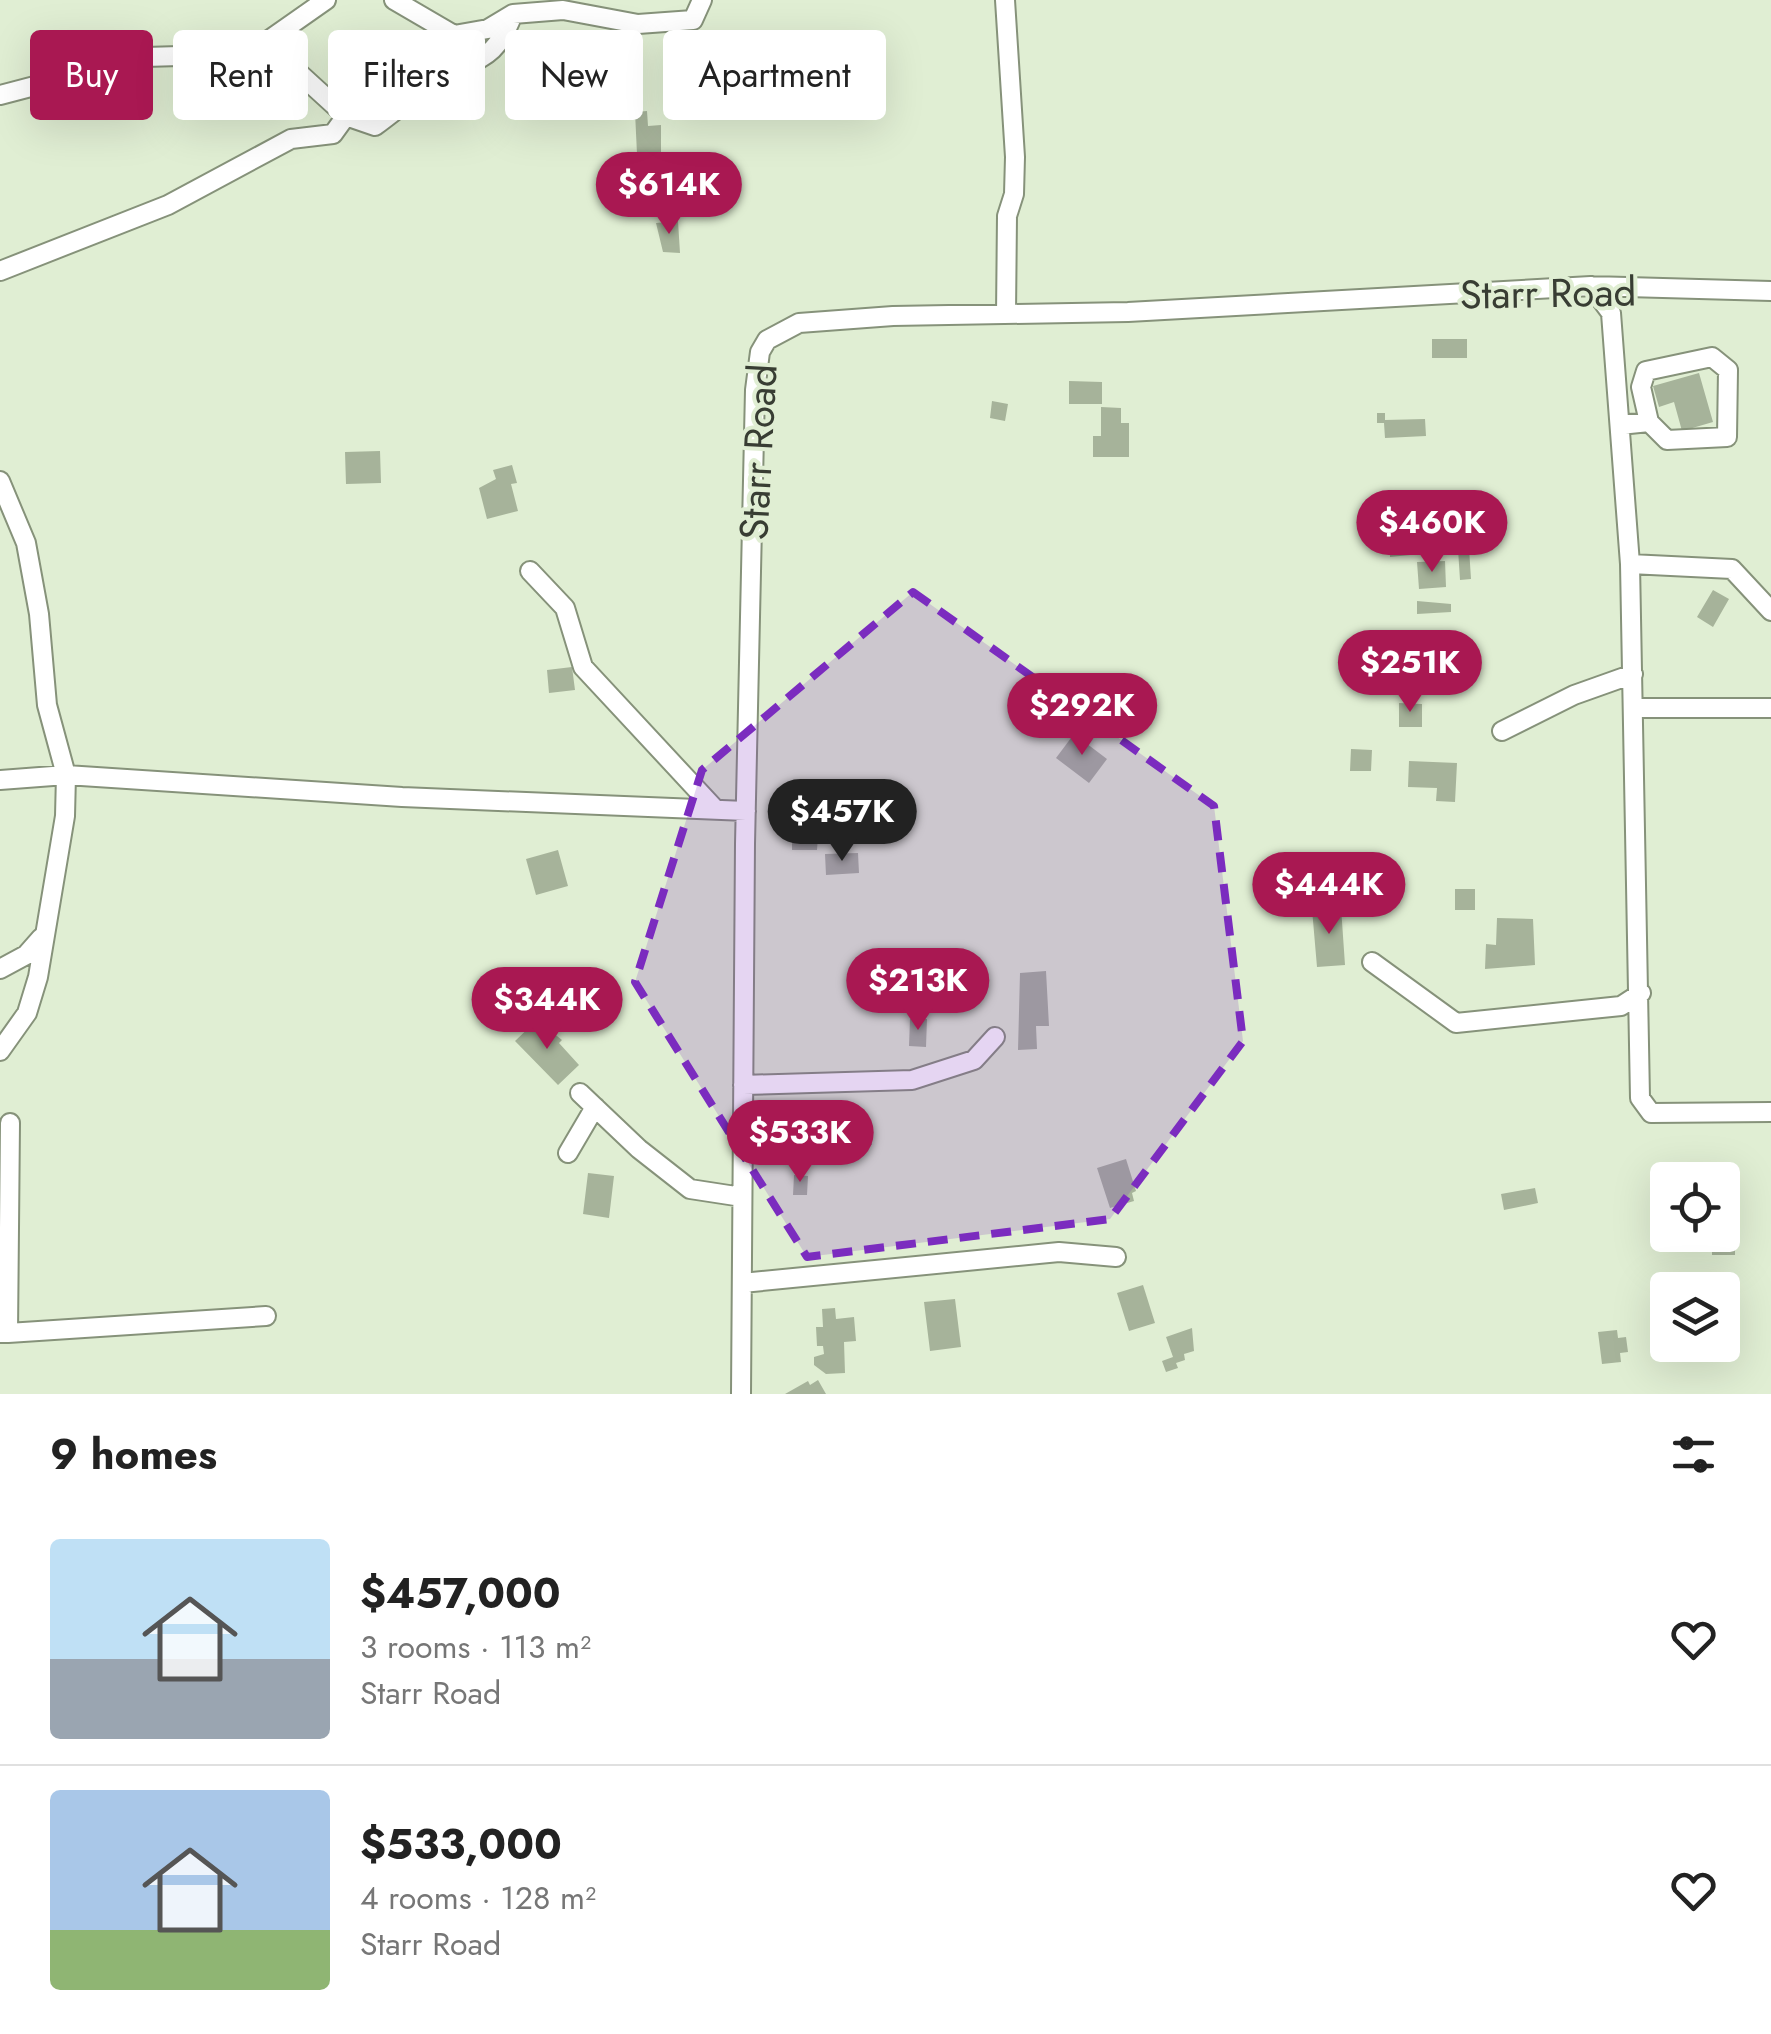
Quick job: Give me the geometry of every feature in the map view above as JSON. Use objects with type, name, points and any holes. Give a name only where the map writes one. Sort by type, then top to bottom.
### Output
[{"type":"street","points":[[283,30],[326,0]]},
{"type":"street","points":[[394,0],[454,35],[488,29],[513,14],[573,6],[638,24],[693,20],[702,0]]},
{"type":"street","points":[[1005,0],[1015,157],[1014,194],[1007,216],[1006,314]]},
{"type":"street","points":[[485,58],[503,40],[513,14]]},
{"type":"street","points":[[0,94],[145,56],[173,55]]},
{"type":"street","points":[[308,81],[328,100]]},
{"type":"street","points":[[0,272],[168,205],[292,139],[332,134],[343,120]]},
{"type":"street","points":[[358,120],[375,126],[383,120]]},
{"type":"street","points":[[1591,286],[1611,314],[1630,564],[1640,1098],[1651,1112],[1771,1112]]},
{"type":"street","name":"Starr Road","points":[[742,1394],[746,811],[755,390],[760,352],[781,329],[799,323],[1128,312],[1591,286],[1771,291]]},
{"type":"street","points":[[1712,357],[1728,370],[1727,437],[1666,440],[1649,422],[1641,386],[1646,371],[1712,357]]},
{"type":"street","points":[[1620,424],[1649,422]]},
{"type":"street","points":[[0,482],[26,543],[48,704],[66,775],[64,816],[38,977],[27,1013],[0,1052]]},
{"type":"street","points":[[1630,564],[1732,569],[1771,611]]},
{"type":"street","points":[[530,571],[565,608],[583,667],[715,810]]},
{"type":"street","points":[[1502,731],[1574,694],[1633,674]]},
{"type":"street","points":[[1634,708],[1771,708]]},
{"type":"street","points":[[0,780],[66,775],[402,796],[746,811]]},
{"type":"street","points":[[0,969],[26,954],[42,938]]},
{"type":"street","points":[[1372,962],[1456,1023],[1621,1006],[1641,992]]},
{"type":"street","points":[[743,1085],[912,1080],[974,1060],[996,1037]]},
{"type":"street","points":[[580,1092],[638,1149],[690,1189],[742,1197]]},
{"type":"street","points":[[568,1153],[595,1107]]},
{"type":"street","points":[[10,1123],[4,1333],[266,1316]]},
{"type":"street","points":[[742,1283],[1059,1252],[1116,1257]]},
{"type":"highlighted area","points":[[913,592],[1214,806],[1243,1041],[1110,1219],[807,1257],[635,982],[702,770]]},
{"type":"building","points":[[643,111],[647,111],[648,126],[661,125],[661,169],[654,169],[654,174],[638,175],[635,120],[643,120]]},
{"type":"building","points":[[658,196],[662,212],[641,215],[640,203]]},
{"type":"building","points":[[678,221],[680,253],[663,252],[656,223]]},
{"type":"building","points":[[1432,339],[1467,339],[1467,358],[1432,358]]},
{"type":"building","points":[[1699,373],[1713,422],[1682,431],[1674,402],[1659,407],[1653,386]]},
{"type":"building","points":[[1069,381],[1102,382],[1102,404],[1069,404]]},
{"type":"building","points":[[992,401],[1008,404],[1005,421],[990,418]]},
{"type":"building","points":[[1101,407],[1121,408],[1121,423],[1129,423],[1129,457],[1093,457],[1093,436],[1101,436]]},
{"type":"building","points":[[1377,413],[1385,413],[1385,420],[1425,419],[1426,436],[1385,438],[1384,423],[1377,423]]},
{"type":"building","points":[[380,451],[381,483],[346,484],[345,452]]},
{"type":"building","points":[[512,465],[517,483],[511,484],[518,511],[487,519],[479,488],[496,479],[493,470]]},
{"type":"building","points":[[1462,493],[1462,509],[1457,509],[1457,514],[1412,513],[1412,494]]},
{"type":"building","points":[[1388,511],[1408,511],[1410,555],[1390,557]]},
{"type":"building","points":[[1469,548],[1471,579],[1460,580],[1458,549]]},
{"type":"building","points":[[1445,561],[1446,587],[1419,589],[1417,562]]},
{"type":"building","points":[[1713,590],[1729,599],[1713,627],[1697,617]]},
{"type":"building","points":[[1417,601],[1451,604],[1451,612],[1417,614]]},
{"type":"building","points":[[572,667],[575,690],[549,693],[547,670]]},
{"type":"building","points":[[1399,703],[1422,704],[1422,727],[1399,727]]},
{"type":"building","points":[[1074,734],[1107,759],[1089,783],[1056,758]]},
{"type":"building","points":[[1351,749],[1372,750],[1371,771],[1350,771]]},
{"type":"building","points":[[1409,761],[1457,763],[1455,802],[1436,801],[1437,788],[1408,787]]},
{"type":"building","points":[[792,809],[820,809],[817,850],[792,850]]},
{"type":"building","points":[[558,850],[568,886],[536,895],[526,859]]},
{"type":"building","points":[[858,853],[859,873],[826,875],[825,854]]},
{"type":"building","points":[[1455,889],[1475,889],[1475,910],[1455,910]]},
{"type":"building","points":[[1341,907],[1345,965],[1317,967],[1312,909]]},
{"type":"building","points":[[1497,918],[1533,919],[1535,965],[1485,969],[1486,944],[1496,945]]},
{"type":"building","points":[[1046,971],[1049,1026],[1036,1026],[1037,1049],[1018,1050],[1020,973]]},
{"type":"building","points":[[910,1019],[927,1019],[926,1047],[909,1046]]},
{"type":"building","points":[[537,1020],[562,1040],[559,1043],[579,1065],[558,1085],[515,1041]]},
{"type":"building","points":[[818,1117],[855,1117],[855,1122],[866,1122],[872,1145],[817,1148]]},
{"type":"building","points":[[1126,1159],[1136,1191],[1132,1193],[1134,1201],[1110,1208],[1097,1168]]},
{"type":"building","points":[[588,1173],[614,1176],[609,1218],[583,1214]]},
{"type":"building","points":[[794,1175],[808,1176],[807,1195],[793,1195]]},
{"type":"building","points":[[1535,1188],[1538,1203],[1504,1210],[1501,1194]]},
{"type":"building","points":[[1712,1252],[1735,1252],[1735,1255]]},
{"type":"building","points":[[1143,1285],[1155,1323],[1129,1331],[1117,1293]]},
{"type":"building","points":[[955,1299],[961,1347],[930,1351],[924,1302]]},
{"type":"building","points":[[835,1308],[836,1319],[854,1317],[856,1341],[844,1342],[845,1373],[826,1374],[814,1365],[814,1357],[824,1354],[823,1346],[817,1346],[816,1327],[823,1327],[822,1309]]},
{"type":"building","points":[[1192,1328],[1194,1351],[1184,1354],[1185,1360],[1176,1363],[1178,1368],[1166,1372],[1162,1361],[1173,1357],[1166,1337]]},
{"type":"building","points":[[1617,1330],[1618,1338],[1626,1337],[1628,1352],[1620,1353],[1621,1362],[1602,1364],[1598,1332]]},
{"type":"building","points":[[818,1380],[826,1394],[785,1394],[808,1381],[810,1385]]}]
